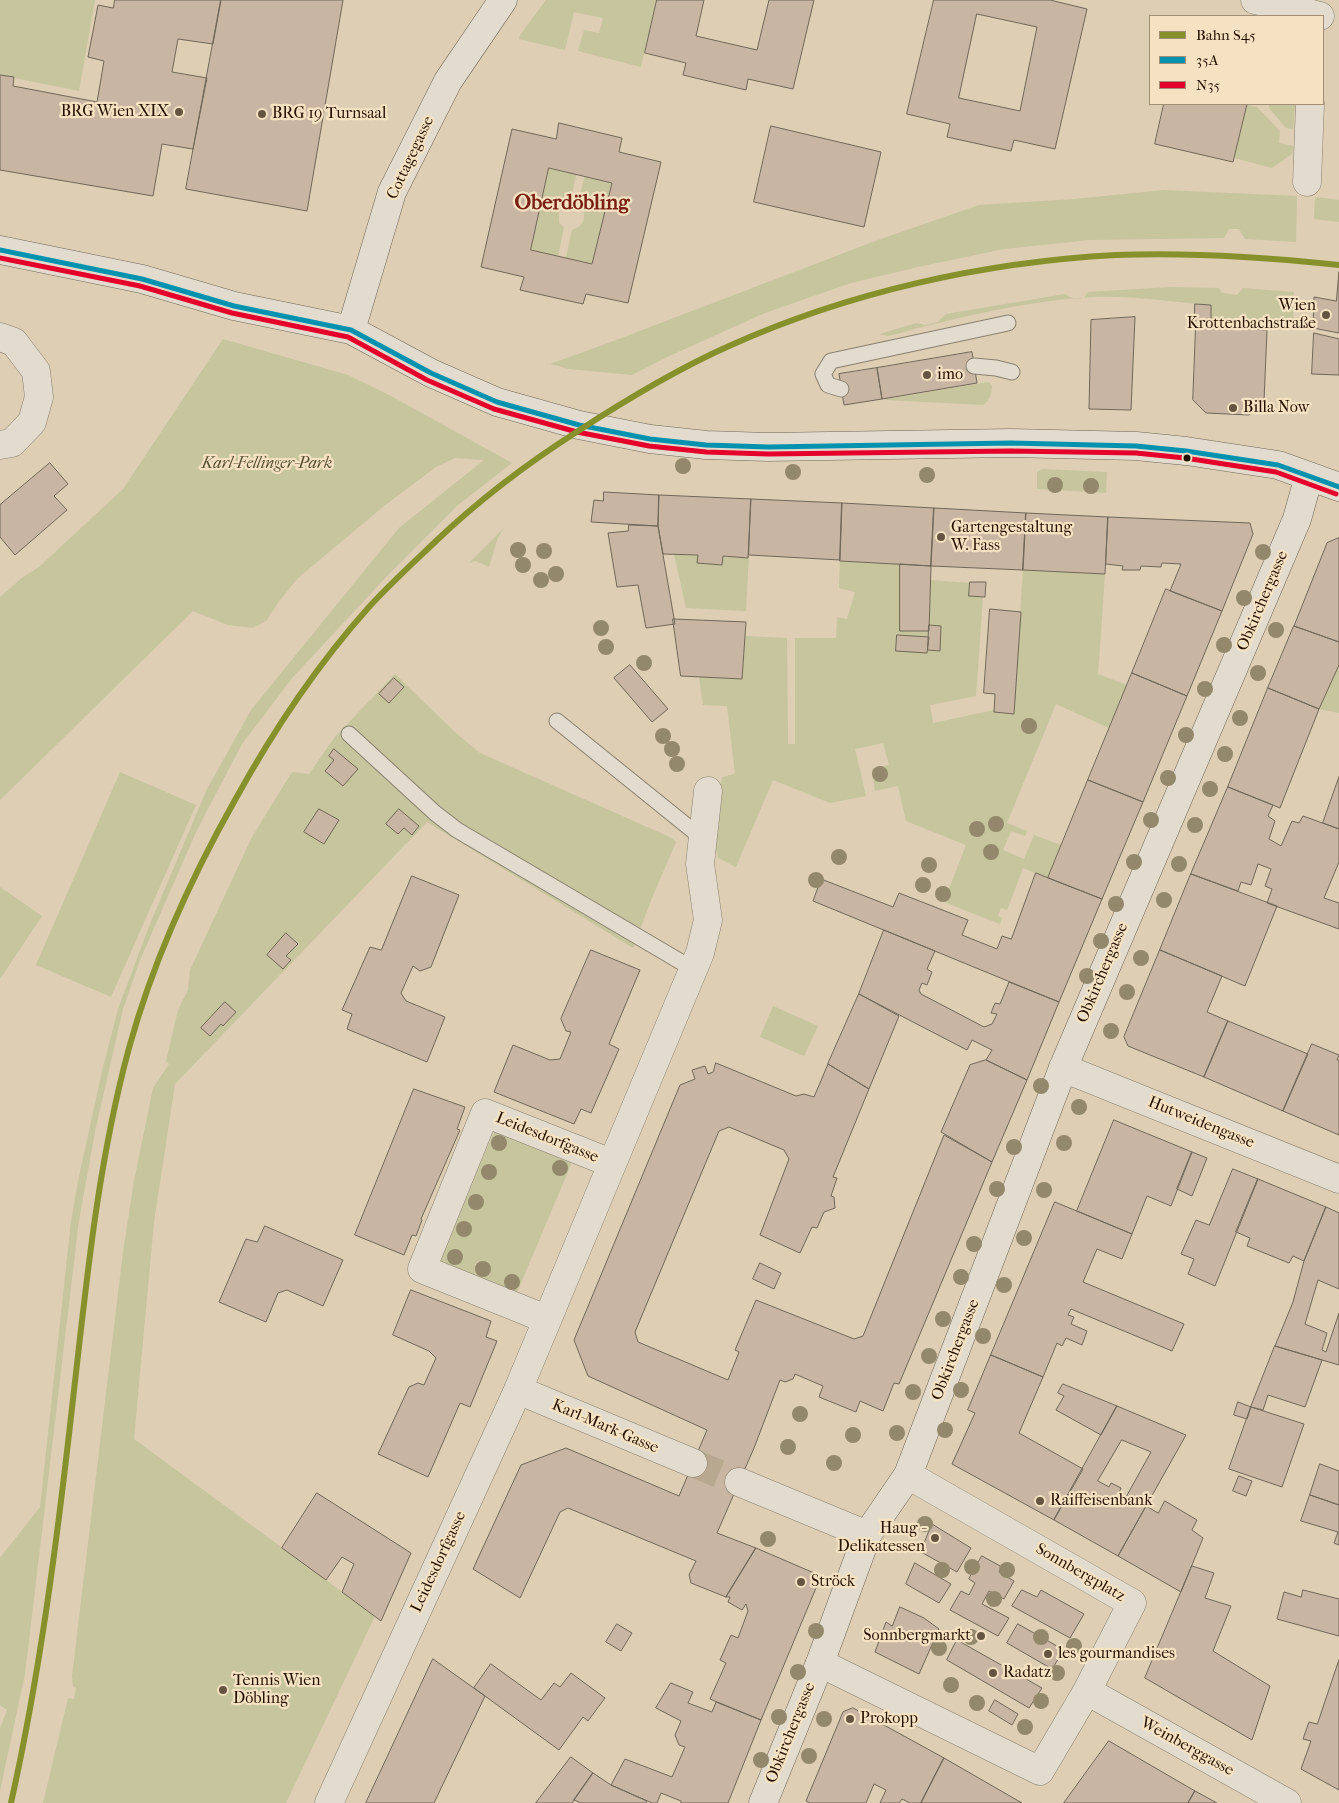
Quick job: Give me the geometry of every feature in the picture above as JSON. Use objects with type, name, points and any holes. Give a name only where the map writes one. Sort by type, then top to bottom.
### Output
[{"type":"street","name":"Cottagegasse","points":[[351,330],[392,192],[448,81],[503,0]]},
{"type":"street","points":[[1255,0],[1321,14]]},
{"type":"street","points":[[1307,182],[1310,105]]},
{"type":"street","points":[[0,250],[142,279],[234,306],[351,330],[431,372],[497,402],[567,422],[650,439],[706,445],[768,447],[1011,443],[1136,446],[1186,451],[1278,465],[1339,487]]},
{"type":"street","points":[[0,337],[14,342],[36,372],[39,397],[32,422],[12,443],[0,445]]},
{"type":"street","name":"Obkirchergasse","points":[[908,1475],[1063,1068],[1298,519],[1310,476]]},
{"type":"street","name":"Leidesdorfgasse","points":[[329,1803],[518,1390],[700,952],[708,920],[700,864],[708,791]]},
{"type":"street","name":"Hutweidengasse","points":[[1063,1068],[1339,1178]]},
{"type":"street","name":"Leidesdorfgasse","points":[[546,1319],[422,1269],[485,1113],[611,1163]]},
{"type":"street","name":"Karl-Mark-Gasse","points":[[518,1390],[693,1463]]},
{"type":"street","points":[[820,1663],[868,1535],[908,1475]]},
{"type":"street","name":"Sonnbergplatz","points":[[820,1663],[1040,1771],[1087,1691],[1132,1603],[908,1475]]},
{"type":"street","points":[[739,1482],[868,1535]]},
{"type":"street","name":"Obkirchergasse","points":[[763,1803],[820,1663]]},
{"type":"street","name":"Weinberggasse","points":[[1087,1691],[1287,1803]]},
{"type":"lane","points":[[841,389],[828,385],[823,374],[831,361],[1008,323]]},
{"type":"lane","points":[[974,366],[1012,372]]},
{"type":"lane","points":[[557,721],[702,838]]},
{"type":"lane","points":[[349,734],[435,813],[457,830],[693,969]]},
{"type":"green space","points":[[0,0],[95,0],[79,91],[0,75]]},
{"type":"green space","points":[[546,0],[657,0],[641,67],[578,51],[584,30],[599,33],[603,18],[574,12],[565,50],[519,39]]},
{"type":"green space","points":[[1247,105],[1257,107],[1280,131],[1279,143],[1294,146],[1292,154],[1272,168],[1234,158]]},
{"type":"green space","points":[[1269,105],[1295,105],[1293,129],[1286,128],[1269,108]]},
{"type":"green space","points":[[549,168],[576,175],[570,204],[564,206],[559,213],[559,223],[564,227],[558,256],[531,250]]},
{"type":"green space","points":[[585,176],[612,183],[592,264],[566,258],[572,230],[579,227],[584,219],[582,208],[577,205]]},
{"type":"green space","points":[[1164,190],[1297,196],[1296,242],[1245,239],[1239,229],[1229,229],[1224,238],[1090,240],[1004,249],[851,283],[765,313],[667,357],[632,375],[569,369],[550,364],[878,240],[979,205],[1074,199]]},
{"type":"green space","points":[[1315,197],[1339,200],[1339,222],[1314,219]]},
{"type":"green space","points":[[1171,287],[1219,288],[1222,293],[1237,295],[1243,288],[1294,292],[1293,325],[1211,321],[1211,305],[1123,297],[1084,298],[1088,292]]},
{"type":"green space","points":[[1065,294],[1075,298],[990,311],[888,336],[880,334],[916,323],[925,325],[938,322],[946,314]]},
{"type":"green space","name":"Karl-Fellinger-Park","points":[[223,339],[348,375],[391,396],[512,463],[458,505],[389,574],[293,677],[242,744],[197,830],[140,960],[123,1009],[96,1127],[79,1220],[25,1674],[0,1791],[0,1728],[7,1710],[0,1705],[0,1558],[40,1507],[71,1221],[103,1067],[118,1009],[150,924],[206,791],[251,710],[399,528],[484,460],[455,458],[436,467],[384,506],[298,578],[266,621],[253,628],[228,625],[193,611],[0,800],[0,597],[23,577],[39,567],[123,489]]},
{"type":"green space","points":[[989,382],[992,386],[991,395],[983,405],[886,400],[886,399]]},
{"type":"green space","points":[[1042,469],[1107,472],[1106,493],[1037,489],[1037,472]]},
{"type":"green space","points":[[505,527],[498,537],[489,567],[476,561],[469,563]]},
{"type":"green space","points":[[674,554],[698,555],[722,564],[723,556],[747,558],[749,555],[746,611],[686,608]]},
{"type":"green space","points":[[840,561],[900,564],[929,631],[929,637],[897,635],[896,651],[927,653],[928,650],[940,651],[941,626],[929,625],[931,580],[970,583],[970,596],[983,597],[976,696],[930,705],[933,723],[994,710],[994,712],[1013,713],[1023,570],[1105,574],[1098,674],[1127,685],[1109,728],[1056,704],[1007,823],[1027,831],[1025,836],[1011,831],[1003,850],[1024,859],[1034,835],[1061,845],[1048,878],[1023,868],[1007,910],[1001,908],[998,916],[1002,918],[1000,924],[944,902],[966,845],[906,821],[898,786],[875,791],[872,769],[889,765],[883,743],[855,749],[866,796],[830,803],[773,780],[736,867],[718,858],[711,831],[722,777],[735,774],[727,706],[703,705],[699,677],[742,679],[745,636],[787,638],[788,744],[795,744],[795,638],[836,638],[837,617],[847,619],[855,592],[839,588]]},
{"type":"green space","points":[[1339,665],[1339,713],[1319,709]]},
{"type":"green space","points":[[395,674],[457,734],[480,753],[672,838],[676,842],[633,948],[427,822],[175,1084],[154,1222],[134,1439],[375,1616],[286,1803],[43,1803],[68,1698],[74,1699],[76,1688],[73,1686],[72,1676],[123,1252],[134,1181],[153,1088],[169,1064],[166,1061],[178,1010],[188,990],[190,970],[252,837],[292,772],[309,774],[334,738]]},
{"type":"green space","points":[[120,772],[196,805],[111,997],[36,965]]},
{"type":"green space","points":[[0,887],[42,916],[0,979]]},
{"type":"green space","points":[[773,1006],[818,1026],[804,1056],[760,1037]]},
{"type":"green space","points":[[497,1130],[572,1162],[516,1295],[442,1264],[440,1259],[494,1132]]},
{"type":"building","points":[[115,0],[221,0],[213,44],[178,39],[172,72],[207,78],[193,149],[162,144],[153,196],[0,170],[0,75],[14,77],[13,86],[97,102],[104,61],[88,57],[98,5],[113,8]]},
{"type":"building","name":"BRG 19 Turnsaal","points":[[221,0],[343,0],[307,211],[186,189]]},
{"type":"building","points":[[657,0],[704,0],[696,36],[757,50],[769,0],[814,0],[793,89],[748,79],[746,90],[683,75],[686,63],[645,53]]},
{"type":"building","points":[[934,0],[1050,0],[1087,9],[1055,149],[1014,140],[1011,151],[947,137],[950,124],[907,114]],"holes":[[[977,14],[1037,27],[1020,111],[959,98]]]},
{"type":"building","points":[[1164,105],[1247,105],[1233,162],[1155,144]]},
{"type":"building","points":[[559,123],[622,138],[619,152],[661,162],[628,303],[586,294],[583,304],[520,290],[524,277],[481,267],[512,129],[556,139]],"holes":[[[549,168],[612,183],[592,264],[531,250]]]},
{"type":"building","points":[[771,126],[881,152],[864,227],[754,202]]},
{"type":"building","name":"Wien Krottenbachstraße","points":[[1339,272],[1339,333],[1313,328],[1314,297],[1336,301]]},
{"type":"building","points":[[1195,304],[1211,305],[1211,321],[1195,321]]},
{"type":"building","points":[[1135,317],[1131,410],[1089,409],[1091,320]]},
{"type":"building","points":[[1196,326],[1267,330],[1264,401],[1249,415],[1206,413],[1193,400]]},
{"type":"building","points":[[1314,333],[1339,339],[1339,375],[1312,374]]},
{"type":"building","name":"imo","points":[[972,352],[977,383],[882,399],[877,368]]},
{"type":"building","points":[[877,368],[882,399],[844,405],[839,374]]},
{"type":"building","points":[[50,463],[68,484],[54,496],[67,510],[15,555],[0,537],[0,505]]},
{"type":"building","points":[[604,492],[659,495],[658,526],[591,522],[594,500],[603,501]]},
{"type":"building","points":[[659,495],[751,499],[748,558],[723,556],[722,565],[697,563],[698,555],[663,554],[658,526]]},
{"type":"building","points":[[751,499],[842,503],[840,560],[749,555]]},
{"type":"building","points":[[842,503],[934,508],[931,566],[840,561]]},
{"type":"building","points":[[934,508],[1026,513],[1023,570],[931,566]]},
{"type":"building","points":[[1026,513],[1108,517],[1105,574],[1023,570]]},
{"type":"building","points":[[1108,517],[1250,523],[1253,534],[1222,611],[1170,591],[1181,564],[1162,563],[1161,567],[1141,566],[1140,570],[1122,570],[1123,566],[1106,564]]},
{"type":"building","points":[[629,525],[658,526],[675,624],[646,628],[638,585],[617,587],[608,533],[628,531]]},
{"type":"building","points":[[1339,538],[1339,642],[1294,626],[1327,543]]},
{"type":"building","points":[[900,564],[931,566],[929,631],[900,631]]},
{"type":"building","points":[[970,582],[986,582],[985,597],[969,596]]},
{"type":"building","points":[[1166,589],[1222,611],[1187,696],[1132,673]]},
{"type":"building","points":[[990,609],[1021,612],[1014,714],[994,712],[995,694],[984,693]]},
{"type":"building","points":[[673,619],[746,622],[742,679],[681,676]]},
{"type":"building","points":[[929,625],[941,626],[940,651],[928,650]]},
{"type":"building","points":[[1294,626],[1339,642],[1339,665],[1319,709],[1268,688]]},
{"type":"building","points":[[897,635],[929,637],[927,653],[896,651]]},
{"type":"building","points":[[630,665],[668,709],[652,722],[614,678]]},
{"type":"building","points":[[1132,673],[1187,696],[1143,802],[1088,780]]},
{"type":"building","points":[[394,678],[404,687],[389,703],[379,694]]},
{"type":"building","points":[[1268,688],[1319,709],[1280,808],[1228,787]]},
{"type":"building","points":[[334,749],[358,769],[343,786],[325,771],[334,760],[329,756]]},
{"type":"building","points":[[1339,777],[1339,829],[1323,823]]},
{"type":"building","points":[[1088,780],[1143,802],[1102,899],[1048,878]]},
{"type":"building","points":[[1228,787],[1273,805],[1268,816],[1275,821],[1269,839],[1281,846],[1292,821],[1299,823],[1303,816],[1339,829],[1339,862],[1324,898],[1339,903],[1339,929],[1267,903],[1272,889],[1265,886],[1271,869],[1258,864],[1251,885],[1241,882],[1238,891],[1191,874]]},
{"type":"building","points":[[319,809],[339,820],[324,844],[304,832]]},
{"type":"building","points":[[399,809],[419,826],[412,835],[404,828],[398,834],[386,824]]},
{"type":"building","points":[[1036,873],[1102,899],[1059,1002],[813,901],[821,879],[893,907],[899,893],[968,920],[962,935],[997,949],[1002,936],[1011,939]]},
{"type":"building","points":[[1191,874],[1277,906],[1245,986],[1160,950]]},
{"type":"building","points":[[412,876],[459,895],[431,967],[420,971],[413,966],[401,993],[406,1001],[445,1017],[427,1062],[347,1029],[352,1014],[342,1010],[370,947],[381,950]]},
{"type":"building","points":[[884,930],[935,951],[927,969],[932,972],[927,985],[922,983],[919,990],[921,994],[984,1027],[992,1024],[997,1014],[991,1013],[995,1003],[1000,1004],[1009,982],[1059,1002],[1027,1080],[986,1060],[992,1050],[972,1040],[967,1050],[859,994]]},
{"type":"building","points":[[286,933],[298,944],[286,956],[291,960],[283,969],[267,955]]},
{"type":"building","points":[[591,950],[640,970],[609,1044],[619,1049],[591,1113],[581,1109],[574,1124],[494,1092],[513,1045],[550,1060],[560,1059],[571,1032],[566,1031],[561,1019]]},
{"type":"building","points":[[1160,950],[1222,976],[1207,1012],[1228,1021],[1204,1077],[1128,1046],[1124,1037]]},
{"type":"building","points":[[859,994],[899,1016],[869,1089],[828,1064]]},
{"type":"building","points":[[225,1002],[236,1012],[210,1036],[201,1028]]},
{"type":"building","points":[[1228,1021],[1308,1054],[1283,1111],[1204,1077]]},
{"type":"building","points":[[1312,1044],[1339,1055],[1337,1060],[1339,1060],[1339,1135],[1283,1111]]},
{"type":"building","points":[[986,1060],[1027,1080],[992,1162],[941,1132],[970,1065]]},
{"type":"building","points":[[716,1063],[796,1096],[804,1094],[814,1097],[828,1064],[869,1089],[833,1177],[837,1178],[831,1196],[834,1197],[835,1208],[824,1212],[817,1228],[812,1227],[800,1253],[760,1235],[789,1159],[784,1150],[729,1127],[719,1131],[635,1332],[638,1342],[728,1380],[739,1352],[735,1350],[756,1300],[854,1339],[863,1336],[944,1135],[992,1162],[899,1384],[894,1383],[883,1411],[860,1401],[856,1412],[819,1397],[823,1386],[795,1374],[793,1379],[785,1382],[780,1380],[754,1448],[717,1533],[756,1548],[726,1597],[691,1583],[689,1575],[696,1561],[568,1508],[560,1512],[520,1598],[473,1569],[521,1465],[566,1448],[679,1496],[707,1430],[588,1376],[574,1340],[680,1085],[695,1079],[692,1070],[705,1066],[708,1074],[713,1072]]},
{"type":"building","points":[[414,1089],[465,1107],[457,1129],[460,1130],[421,1219],[416,1236],[412,1235],[404,1255],[355,1235]]},
{"type":"building","points":[[1114,1120],[1192,1152],[1171,1206],[1147,1196],[1132,1234],[1077,1211]]},
{"type":"building","points":[[1192,1152],[1207,1158],[1192,1196],[1177,1189]]},
{"type":"building","points":[[1233,1169],[1258,1179],[1215,1286],[1188,1274],[1194,1259],[1181,1254],[1196,1220],[1209,1225]]},
{"type":"building","points":[[1258,1179],[1326,1207],[1304,1261],[1293,1256],[1289,1263],[1247,1246],[1250,1238],[1236,1232]]},
{"type":"building","points":[[1055,1202],[1132,1234],[1122,1259],[1097,1249],[1083,1282],[1184,1324],[1172,1351],[1071,1309],[1068,1315],[1074,1317],[1071,1324],[1087,1331],[1082,1345],[1066,1338],[1062,1346],[1057,1343],[1043,1377],[991,1355]]},
{"type":"building","points":[[1326,1207],[1339,1213],[1339,1289],[1318,1280],[1305,1324],[1327,1333],[1322,1350],[1326,1352],[1339,1313],[1339,1365],[1275,1346],[1293,1302],[1304,1261]]},
{"type":"building","points":[[265,1226],[343,1260],[323,1306],[287,1290],[278,1293],[266,1322],[219,1302],[246,1239],[257,1242]]},
{"type":"building","points":[[760,1263],[781,1273],[774,1289],[753,1279]]},
{"type":"building","points":[[411,1290],[491,1321],[486,1337],[497,1341],[470,1407],[460,1403],[428,1477],[378,1454],[409,1387],[418,1383],[424,1385],[436,1358],[429,1351],[393,1335]]},
{"type":"building","points":[[1275,1346],[1322,1360],[1305,1407],[1268,1395],[1263,1410],[1251,1407]]},
{"type":"building","points":[[991,1355],[1043,1377],[1019,1433],[1083,1469],[1054,1520],[952,1464],[975,1413],[968,1410]]},
{"type":"building","points":[[1063,1384],[1117,1406],[1101,1435],[1056,1410],[1064,1396],[1058,1393]]},
{"type":"building","points":[[1238,1402],[1251,1407],[1247,1419],[1234,1415]]},
{"type":"building","points":[[1117,1406],[1186,1435],[1118,1556],[1054,1520]],"holes":[[[1122,1440],[1151,1452],[1126,1497],[1119,1493],[1121,1488],[1111,1483],[1109,1487],[1098,1481]]]},
{"type":"building","points":[[1251,1407],[1304,1424],[1282,1487],[1229,1469]]},
{"type":"building","points":[[1320,1464],[1339,1471],[1339,1505],[1310,1495]]},
{"type":"building","points":[[1239,1476],[1252,1481],[1246,1496],[1233,1491]]},
{"type":"building","points":[[317,1493],[411,1553],[381,1621],[342,1592],[354,1564],[342,1557],[326,1580],[282,1548]]},
{"type":"building","points":[[1310,1495],[1339,1505],[1339,1545],[1334,1543],[1338,1532],[1301,1521]]},
{"type":"building","points":[[1165,1501],[1197,1520],[1192,1530],[1203,1538],[1181,1592],[1118,1556],[1146,1506],[1158,1513]]},
{"type":"building","points":[[932,1524],[971,1548],[957,1572],[921,1552]]},
{"type":"building","points":[[756,1548],[821,1576],[761,1720],[710,1699],[726,1663],[720,1660],[731,1635],[738,1638],[748,1611],[746,1604],[742,1610],[728,1602],[730,1597],[726,1597]]},
{"type":"building","points":[[982,1556],[1002,1567],[999,1572],[1014,1581],[1004,1599],[989,1591],[982,1604],[1009,1618],[998,1636],[950,1610],[961,1591],[969,1595],[975,1583],[969,1579]]},
{"type":"building","points":[[915,1563],[951,1584],[939,1603],[906,1584]]},
{"type":"building","points":[[1192,1566],[1214,1573],[1205,1598],[1231,1606],[1213,1651],[1270,1686],[1252,1740],[1145,1678]]},
{"type":"building","points":[[1022,1590],[1037,1597],[1041,1590],[1084,1614],[1070,1638],[1012,1606]]},
{"type":"building","points":[[1303,1590],[1339,1599],[1339,1636],[1277,1619],[1284,1592],[1301,1597]]},
{"type":"building","points":[[900,1607],[924,1618],[939,1629],[919,1674],[875,1652],[886,1622],[892,1626]]},
{"type":"building","points":[[617,1624],[632,1633],[621,1651],[606,1642]]},
{"type":"building","points":[[1018,1624],[1064,1650],[1052,1669],[1007,1643]]},
{"type":"building","points":[[957,1640],[1042,1688],[1029,1708],[947,1660]]},
{"type":"building","points":[[433,1659],[485,1696],[434,1803],[366,1803]]},
{"type":"building","points":[[1339,1660],[1339,1790],[1301,1769],[1311,1741],[1303,1739],[1309,1722],[1317,1724]]},
{"type":"building","points":[[491,1664],[541,1700],[554,1683],[560,1687],[571,1673],[605,1698],[588,1721],[583,1717],[559,1750],[474,1688]]},
{"type":"building","points":[[671,1683],[693,1692],[688,1703],[712,1712],[716,1702],[761,1720],[728,1803],[681,1803],[681,1801],[661,1793],[657,1803],[652,1803],[611,1785],[625,1759],[672,1777],[685,1747],[679,1745],[675,1735],[681,1721],[656,1708]]},
{"type":"building","points":[[995,1700],[1018,1714],[1012,1725],[989,1711]]},
{"type":"building","points":[[853,1708],[944,1758],[921,1803],[910,1803],[902,1799],[899,1803],[880,1803],[886,1790],[874,1784],[866,1803],[810,1803],[806,1801],[843,1712]]},
{"type":"building","points":[[1109,1741],[1195,1791],[1188,1803],[1064,1803]]},
{"type":"building","points":[[571,1757],[593,1773],[572,1803],[536,1803]]},
{"type":"building","points":[[944,1758],[1022,1803],[921,1803]]},
{"type":"building","points":[[593,1773],[611,1785],[647,1801],[646,1803],[581,1803],[574,1800]]},
{"type":"building","points":[[1195,1791],[1217,1803],[1188,1803]]},
{"type":"tunnel","points":[[693,1463],[739,1482]]},
{"type":"rail line","name":"S45","points":[[11,1803],[31,1705],[47,1607],[88,1272],[101,1182],[118,1092],[129,1048],[161,952],[203,859],[280,724],[314,675],[350,629],[385,590],[452,526],[486,497],[538,458],[612,409],[669,376],[709,355],[775,327],[869,295],[918,283],[967,273],[1066,259],[1144,254],[1200,255],[1339,265]]},
{"type":"transit line","name":"35A","points":[[0,250],[142,279],[234,306],[351,330],[431,373],[497,402],[579,425],[650,439],[706,445],[768,447],[1011,443],[1136,446],[1186,451],[1278,465],[1339,487]]},
{"type":"transit line","name":"N35","points":[[0,258],[140,286],[232,313],[348,337],[427,380],[494,409],[577,432],[649,446],[706,452],[768,454],[1011,451],[1136,453],[1185,458],[1276,472],[1336,494]]},
{"type":"place","name":"BRG Wien XIX","points":[[179,112]]},
{"type":"place","name":"BRG 19 Turnsaal","points":[[262,114]]},
{"type":"place","name":"Wien Krottenbachstraße","points":[[1326,315]]},
{"type":"place","name":"imo","points":[[927,375]]},
{"type":"place","name":"Billa Now","points":[[1233,408]]},
{"type":"place","name":"Gartengestaltung W. Fass","points":[[941,537]]},
{"type":"place","name":"Raiffeisenbank","points":[[1040,1501]]},
{"type":"place","name":"Haug - Delikatessen","points":[[935,1538]]},
{"type":"place","name":"Ströck","points":[[801,1582]]},
{"type":"place","name":"Sonnbergmarkt","points":[[981,1636]]},
{"type":"place","name":"les gourmandises","points":[[1048,1654]]},
{"type":"place","name":"Radatz","points":[[993,1673]]},
{"type":"place","name":"Tennis Wien Döbling","points":[[223,1690]]},
{"type":"place","name":"Prokopp","points":[[850,1719]]},
{"type":"district","name":"Oberdöbling","points":[[572,204]]}]
